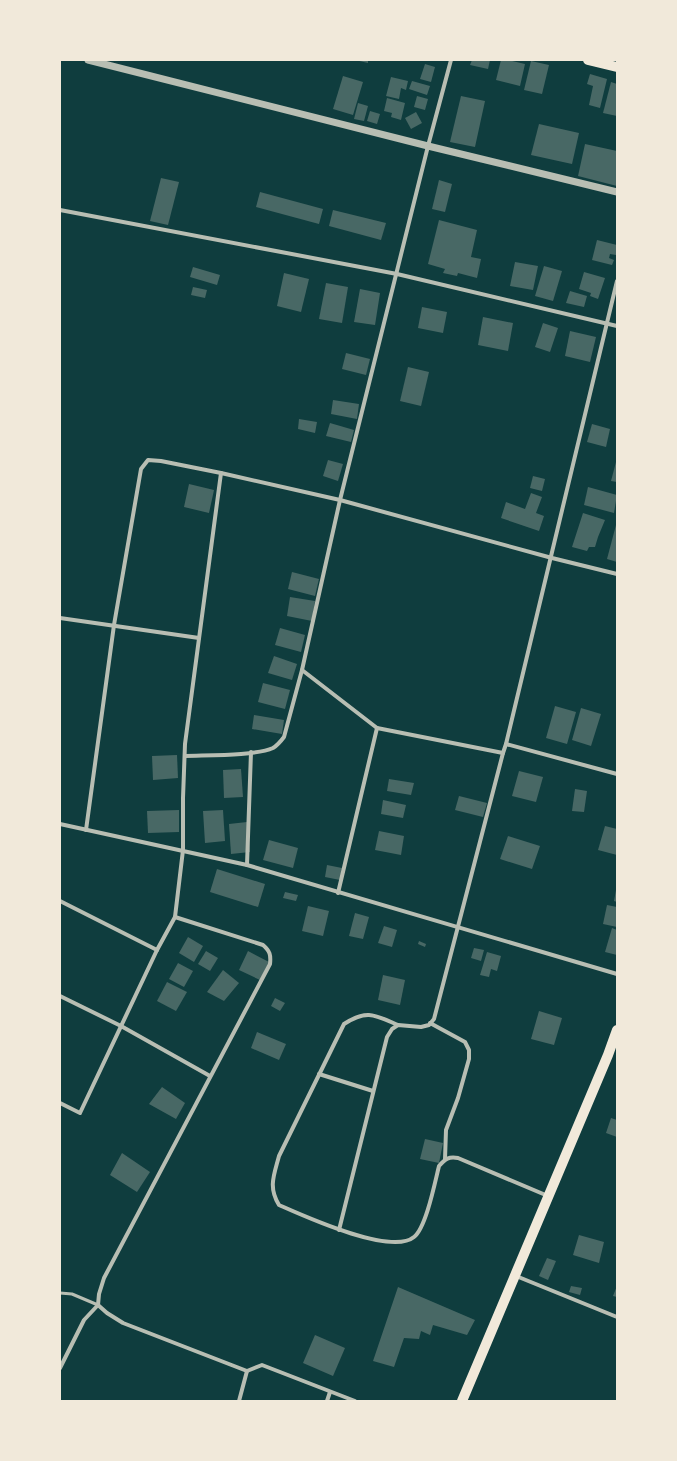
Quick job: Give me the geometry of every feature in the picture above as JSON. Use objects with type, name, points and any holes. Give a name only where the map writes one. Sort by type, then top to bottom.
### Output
[{"type":"main road","points":[[588,60],[617,67]]},
{"type":"main road","points":[[462,1401],[608,1055],[617,1030]]},
{"type":"street","points":[[88,60],[617,192]]},
{"type":"street","points":[[185,756],[251,752],[272,748],[284,737],[302,670],[340,500],[428,146],[451,60]]},
{"type":"street","points":[[60,210],[397,274],[617,326]]},
{"type":"street","points":[[549,1196],[458,1158],[452,1157],[445,1159],[439,1166],[422,1226],[415,1237],[402,1243],[383,1241],[339,1230],[279,1205],[273,1196],[272,1179],[279,1156],[344,1024],[356,1016],[369,1015],[380,1017],[398,1025],[421,1027],[429,1025],[434,1019],[506,744],[552,558],[617,281]]},
{"type":"street","points":[[86,830],[114,625],[141,470],[148,460],[161,461],[221,473],[340,500],[552,558],[617,574]]},
{"type":"street","points":[[60,1103],[80,1113],[157,950],[175,917],[183,850],[185,744],[221,473]]},
{"type":"street","points":[[60,618],[199,638]]},
{"type":"street","points":[[302,670],[377,728],[503,752]]},
{"type":"street","points":[[338,893],[377,728]]},
{"type":"street","points":[[506,744],[617,774]]},
{"type":"street","points":[[247,865],[251,752]]},
{"type":"street","points":[[60,824],[247,865],[617,974]]},
{"type":"street","points":[[60,901],[157,950]]},
{"type":"street","points":[[60,1368],[84,1320],[98,1305],[99,1294],[104,1278],[270,964],[270,952],[263,945],[175,917]]},
{"type":"street","points":[[60,996],[121,1026],[210,1076]]},
{"type":"street","points":[[430,1023],[465,1042],[469,1050],[469,1059],[458,1098],[446,1130],[445,1159]]},
{"type":"street","points":[[339,1230],[387,1037],[392,1029],[398,1025]]},
{"type":"street","points":[[319,1074],[373,1092]]},
{"type":"street","points":[[515,1276],[617,1318]]},
{"type":"street","points":[[98,1305],[107,1313],[123,1323],[247,1371],[262,1365],[355,1401]]},
{"type":"street","points":[[239,1401],[247,1371]]},
{"type":"street","points":[[327,1401],[330,1392]]},
{"type":"lane","points":[[60,1292],[72,1294],[98,1305]]},
{"type":"building","points":[[355,60],[368,60],[368,63]]},
{"type":"building","points":[[472,60],[490,60],[488,69],[470,65]]},
{"type":"building","points":[[501,60],[525,64],[520,86],[496,80]]},
{"type":"building","points":[[531,61],[549,65],[542,94],[524,90]]},
{"type":"building","points":[[425,64],[435,67],[431,82],[420,79]]},
{"type":"building","points":[[590,74],[607,79],[600,108],[589,105],[593,86],[587,84]]},
{"type":"building","points":[[343,76],[363,82],[353,115],[333,109]]},
{"type":"building","points":[[391,77],[408,81],[406,90],[401,88],[399,99],[386,96]]},
{"type":"building","points":[[412,81],[430,86],[427,95],[409,89]]},
{"type":"building","points":[[611,82],[617,84],[617,116],[603,113]]},
{"type":"building","points":[[417,96],[428,99],[425,110],[414,107]]},
{"type":"building","points":[[461,96],[485,101],[475,147],[450,142]]},
{"type":"building","points":[[387,98],[405,103],[401,120],[391,117],[392,113],[384,111]]},
{"type":"building","points":[[358,103],[368,106],[364,121],[354,119]]},
{"type":"building","points":[[370,111],[380,114],[377,124],[367,121]]},
{"type":"building","points":[[416,112],[422,123],[411,129],[405,118]]},
{"type":"building","points":[[539,124],[579,133],[572,164],[531,155]]},
{"type":"building","points":[[585,144],[617,151],[617,186],[578,176]]},
{"type":"building","points":[[161,178],[179,182],[168,225],[150,221]]},
{"type":"building","points":[[439,180],[452,184],[445,212],[432,209]]},
{"type":"building","points":[[260,192],[323,209],[319,224],[256,207]]},
{"type":"building","points":[[333,210],[386,223],[381,240],[329,226]]},
{"type":"building","points":[[439,220],[477,230],[471,257],[481,259],[477,278],[458,273],[457,276],[443,273],[445,269],[428,264]]},
{"type":"building","points":[[597,240],[617,245],[616,255],[610,254],[609,258],[614,260],[612,265],[592,260]]},
{"type":"building","points":[[515,262],[538,266],[533,290],[510,286]]},
{"type":"building","points":[[544,266],[562,271],[553,301],[535,296]]},
{"type":"building","points":[[193,267],[220,275],[217,285],[190,277]]},
{"type":"building","points":[[584,272],[605,278],[598,299],[590,296],[591,293],[579,289]]},
{"type":"building","points":[[284,273],[309,279],[301,312],[277,306]]},
{"type":"building","points":[[326,283],[348,287],[342,323],[319,319]]},
{"type":"building","points":[[193,287],[207,290],[205,298],[191,295]]},
{"type":"building","points":[[360,289],[380,293],[375,325],[354,322]]},
{"type":"building","points":[[570,291],[587,296],[584,307],[566,303]]},
{"type":"building","points":[[422,307],[447,312],[443,333],[418,328]]},
{"type":"building","points":[[483,317],[513,323],[508,351],[478,345]]},
{"type":"building","points":[[543,323],[558,328],[550,352],[535,347]]},
{"type":"building","points":[[570,331],[596,337],[590,362],[565,356]]},
{"type":"building","points":[[346,353],[370,359],[366,375],[342,369]]},
{"type":"building","points":[[408,367],[429,372],[421,406],[400,401]]},
{"type":"building","points":[[333,400],[359,404],[357,419],[331,414]]},
{"type":"building","points":[[299,419],[317,422],[315,433],[298,429]]},
{"type":"building","points":[[330,423],[354,430],[351,442],[326,436]]},
{"type":"building","points":[[592,424],[610,429],[606,447],[587,442]]},
{"type":"building","points":[[328,460],[343,464],[338,481],[323,476]]},
{"type":"building","points":[[617,462],[617,482],[611,481]]},
{"type":"building","points":[[533,476],[545,479],[542,491],[530,488]]},
{"type":"building","points":[[189,484],[214,490],[209,513],[184,507]]},
{"type":"building","points":[[588,487],[617,495],[614,513],[584,505]]},
{"type":"building","points":[[531,493],[542,497],[536,513],[544,516],[539,531],[501,518],[506,502],[525,509]]},
{"type":"building","points":[[583,513],[605,520],[595,547],[589,547],[587,551],[572,547]]},
{"type":"building","points":[[617,525],[617,562],[607,559]]},
{"type":"building","points":[[292,572],[319,579],[315,596],[288,589]]},
{"type":"building","points":[[290,597],[315,601],[312,621],[287,616]]},
{"type":"building","points":[[280,628],[305,635],[301,652],[275,645]]},
{"type":"building","points":[[274,656],[297,664],[292,680],[268,673]]},
{"type":"building","points":[[263,683],[290,690],[285,709],[258,702]]},
{"type":"building","points":[[555,706],[576,712],[567,744],[546,738]]},
{"type":"building","points":[[581,708],[601,714],[591,746],[572,740]]},
{"type":"building","points":[[254,715],[284,720],[282,734],[252,729]]},
{"type":"building","points":[[177,755],[178,778],[153,780],[152,756]]},
{"type":"building","points":[[241,769],[243,797],[224,798],[223,770]]},
{"type":"building","points":[[519,771],[543,777],[536,802],[512,796]]},
{"type":"building","points":[[389,779],[414,783],[411,795],[387,791]]},
{"type":"building","points":[[575,789],[587,791],[584,812],[572,811]]},
{"type":"building","points":[[459,796],[487,803],[483,817],[455,810]]},
{"type":"building","points":[[383,800],[406,805],[403,818],[381,814]]},
{"type":"building","points":[[179,810],[179,832],[148,833],[147,811]]},
{"type":"building","points":[[223,810],[225,841],[205,843],[203,811]]},
{"type":"building","points":[[247,822],[250,852],[231,854],[229,824]]},
{"type":"building","points":[[605,826],[617,829],[617,855],[598,850]]},
{"type":"building","points":[[379,831],[404,836],[401,855],[375,850]]},
{"type":"building","points":[[508,836],[540,846],[532,869],[500,859]]},
{"type":"building","points":[[269,840],[298,848],[293,868],[263,860]]},
{"type":"building","points":[[327,865],[342,868],[340,880],[325,877]]},
{"type":"building","points":[[217,869],[265,884],[258,907],[210,892]]},
{"type":"building","points":[[617,890],[617,902],[614,901]]},
{"type":"building","points":[[285,892],[298,895],[296,901],[283,898]]},
{"type":"building","points":[[607,905],[617,907],[617,927],[603,924]]},
{"type":"building","points":[[308,906],[329,911],[323,936],[302,931]]},
{"type":"building","points":[[355,913],[369,917],[363,939],[349,936]]},
{"type":"building","points":[[384,926],[397,930],[392,947],[378,943]]},
{"type":"building","points":[[612,928],[617,930],[617,955],[605,952]]},
{"type":"building","points":[[188,937],[203,946],[194,962],[179,953]]},
{"type":"building","points":[[419,941],[426,944],[425,947],[418,944]]},
{"type":"building","points":[[474,948],[484,950],[481,961],[471,958]]},
{"type":"building","points":[[206,951],[218,958],[210,971],[198,964]]},
{"type":"building","points":[[248,951],[269,962],[260,980],[239,970]]},
{"type":"building","points":[[487,952],[501,956],[497,971],[491,969],[489,977],[480,975]]},
{"type":"building","points":[[178,963],[193,971],[184,987],[169,979]]},
{"type":"building","points":[[223,970],[239,983],[224,1001],[207,992]]},
{"type":"building","points":[[383,975],[405,980],[400,1005],[378,1000]]},
{"type":"building","points":[[167,982],[187,992],[176,1011],[157,1001]]},
{"type":"building","points":[[275,998],[285,1003],[280,1011],[271,1006]]},
{"type":"building","points":[[539,1011],[562,1018],[554,1045],[531,1039]]},
{"type":"building","points":[[257,1032],[286,1044],[279,1060],[251,1048]]},
{"type":"building","points":[[162,1087],[185,1103],[176,1119],[149,1104]]},
{"type":"building","points":[[611,1118],[617,1120],[617,1137],[606,1133]]},
{"type":"building","points":[[425,1139],[443,1143],[439,1163],[420,1159]]},
{"type":"building","points":[[122,1153],[150,1172],[137,1192],[110,1175]]},
{"type":"building","points":[[579,1235],[604,1242],[599,1263],[573,1255]]},
{"type":"building","points":[[547,1258],[556,1261],[548,1280],[539,1276]]},
{"type":"building","points":[[571,1286],[582,1288],[580,1295],[569,1292]]},
{"type":"building","points":[[617,1286],[617,1297],[613,1296]]},
{"type":"building","points":[[398,1287],[475,1320],[467,1335],[433,1325],[430,1335],[421,1331],[419,1339],[404,1338],[394,1367],[373,1361]]},
{"type":"building","points":[[315,1335],[345,1348],[333,1376],[303,1363]]}]
